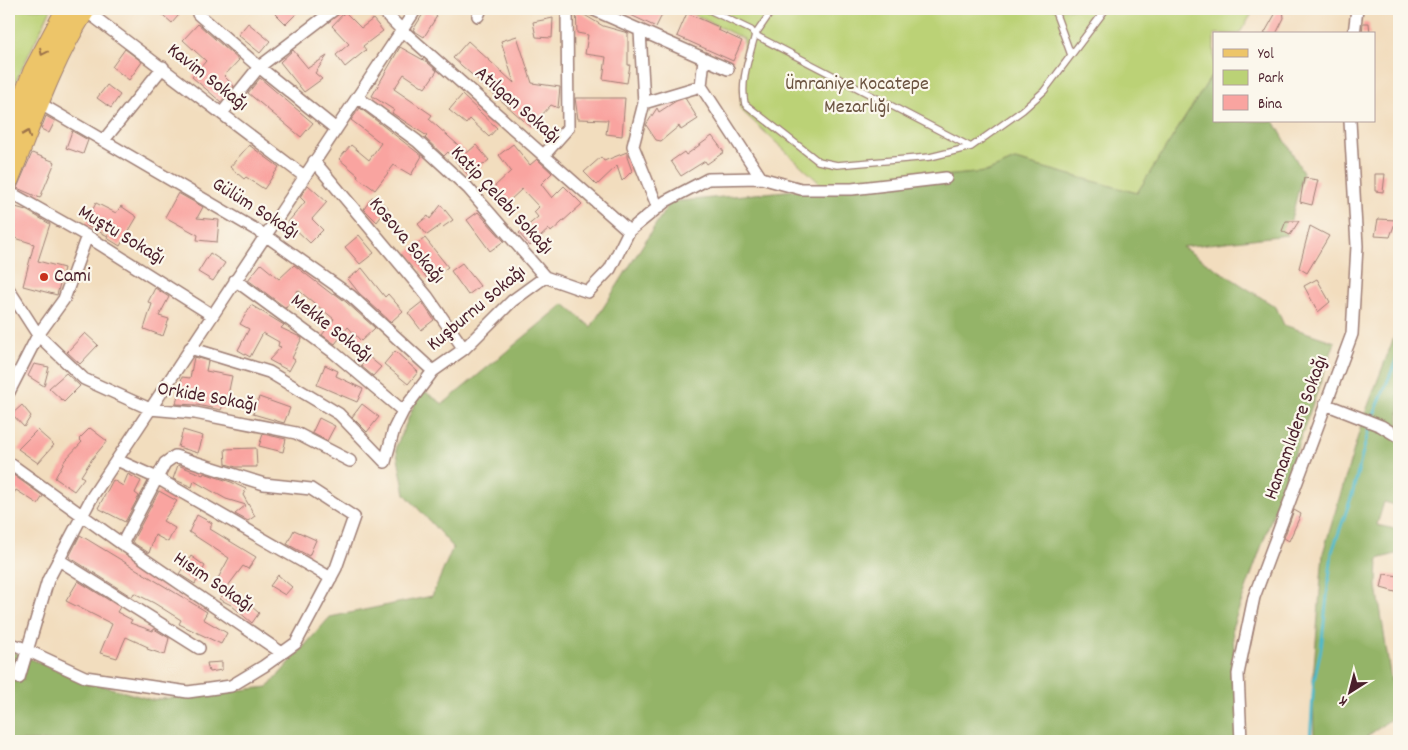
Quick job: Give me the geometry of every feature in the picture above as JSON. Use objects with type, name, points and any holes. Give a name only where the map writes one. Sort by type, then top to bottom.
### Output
[{"type":"main road","points":[[9,133],[33,71],[66,9]]},
{"type":"main road","points":[[9,180],[39,103],[70,35],[86,9]]},
{"type":"street","name":"Kavim Sokağı","points":[[86,9],[304,176]]},
{"type":"street","points":[[222,113],[259,67],[335,9]]},
{"type":"street","name":"Atılgan Sokağı","points":[[381,9],[402,30],[629,231]]},
{"type":"street","points":[[19,678],[48,580],[83,514],[190,348],[416,9]]},
{"type":"street","points":[[544,155],[568,128],[567,9]]},
{"type":"street","points":[[592,9],[728,70]]},
{"type":"street","points":[[1354,32],[1357,9]]},
{"type":"street","points":[[199,10],[259,67],[336,129]]},
{"type":"street","points":[[640,31],[644,103],[633,146],[658,208]]},
{"type":"street","points":[[704,59],[701,86],[761,178]]},
{"type":"street","points":[[104,140],[162,67]]},
{"type":"street","points":[[644,103],[701,86]]},
{"type":"street","name":"Katip Çelebi Sokağı","points":[[357,97],[417,141],[468,188],[546,277]]},
{"type":"street","name":"Gülüm Sokağı","points":[[39,103],[265,235],[351,296],[432,371]]},
{"type":"street","name":"Hamamlıdere Sokağı","points":[[1241,741],[1238,674],[1254,597],[1352,334],[1357,246],[1350,122]]},
{"type":"street","name":"Kosova Sokağı","points":[[314,161],[427,296],[464,349]]},
{"type":"street","name":"Kuşburnu Sokağı","points":[[190,348],[269,372],[339,414],[385,462],[394,429],[403,411],[432,371],[464,349],[512,301],[546,277],[588,292],[610,269],[629,231],[658,208],[708,179],[761,178],[801,189],[852,189],[946,178]]},
{"type":"street","name":"Muştu Sokağı","points":[[9,192],[87,236],[212,315]]},
{"type":"street","points":[[9,392],[38,335],[64,299],[87,236]]},
{"type":"street","name":"Mekke Sokağı","points":[[235,280],[332,351],[403,411]]},
{"type":"street","name":"Orkide Sokağı","points":[[9,290],[38,335],[84,379],[150,409],[195,413],[296,433],[350,461]]},
{"type":"street","points":[[1325,404],[1376,424],[1399,437]]},
{"type":"street","points":[[9,644],[85,677],[188,692],[232,686],[296,642],[331,578],[354,517],[310,490],[264,484],[175,456],[166,463],[122,544]]},
{"type":"street","points":[[117,460],[157,478],[331,578]]},
{"type":"street","points":[[9,463],[83,514]]},
{"type":"street","name":"Hısım Sokağı","points":[[83,514],[122,544],[282,653]]},
{"type":"street","points":[[58,560],[199,648]]},
{"type":"lane","points":[[708,9],[970,147]]},
{"type":"lane","points":[[773,9],[755,35],[744,77],[743,94],[745,104],[818,161],[837,165],[930,156],[970,147],[1023,110],[1044,91],[1106,9]]},
{"type":"lane","points":[[1054,9],[1071,56]]},
{"type":"green space","points":[[9,9],[51,9],[9,95]]},
{"type":"green space","name":"Ümraniye Kocatepe Mezarlığı","points":[[683,9],[1255,9],[1240,32],[1213,32],[1213,74],[1137,193],[1015,160],[986,172],[824,187],[740,109],[744,39]]},
{"type":"green space","points":[[1213,74],[1213,122],[1275,122],[1303,172],[1287,235],[1182,247],[1276,307],[1284,325],[1335,342],[1232,628],[1242,741],[9,741],[9,665],[14,652],[76,678],[152,700],[268,687],[330,617],[432,596],[453,547],[405,494],[396,447],[421,389],[443,404],[564,304],[591,327],[670,202],[986,172],[1015,160],[1137,193]]},
{"type":"green space","points":[[1399,324],[1399,506],[1384,502],[1377,525],[1399,530],[1399,553],[1378,559],[1377,586],[1396,715],[1361,741],[1314,741],[1313,680],[1323,553],[1363,419]]},
{"type":"building","points":[[156,9],[184,9],[172,23]]},
{"type":"building","points":[[271,9],[301,9],[286,24]]},
{"type":"building","points":[[426,9],[437,16],[424,37],[413,30]]},
{"type":"building","points":[[618,9],[665,9],[656,27]]},
{"type":"building","points":[[1278,9],[1283,9],[1284,18],[1277,32],[1265,32]]},
{"type":"building","points":[[576,10],[603,26],[628,33],[628,65],[630,65],[627,83],[603,79],[606,57],[585,54],[588,35],[577,33]]},
{"type":"building","points":[[345,12],[361,28],[373,19],[383,31],[363,46],[366,50],[345,67],[336,55],[349,44],[332,26]]},
{"type":"building","points":[[687,13],[719,27],[718,30],[742,41],[733,61],[677,36]]},
{"type":"building","points":[[553,18],[552,38],[536,37],[533,22]]},
{"type":"building","points":[[248,23],[270,41],[260,53],[238,35]]},
{"type":"building","points":[[1363,23],[1369,23],[1370,32],[1362,32]]},
{"type":"building","points":[[198,24],[239,60],[224,76],[234,86],[221,102],[192,77],[206,61],[183,40]]},
{"type":"building","points":[[517,36],[532,83],[560,87],[558,108],[551,105],[531,127],[453,58],[468,41],[514,83],[501,41]]},
{"type":"building","points":[[400,47],[427,62],[437,71],[425,88],[404,74],[394,89],[432,115],[429,119],[467,153],[476,145],[489,160],[469,176],[448,152],[444,156],[425,138],[427,136],[392,113],[394,110],[372,96]]},
{"type":"building","points":[[125,49],[142,62],[129,80],[112,67]]},
{"type":"building","points":[[293,50],[308,68],[327,56],[315,73],[322,79],[304,92],[280,62]]},
{"type":"building","points":[[260,78],[313,123],[301,137],[248,93]]},
{"type":"building","points":[[107,85],[120,95],[111,108],[97,98]]},
{"type":"building","points":[[462,95],[497,128],[489,137],[470,119],[466,124],[449,110]]},
{"type":"building","points":[[575,98],[625,98],[622,136],[606,134],[608,120],[578,119]]},
{"type":"building","points":[[685,98],[698,119],[681,130],[679,126],[661,141],[656,140],[646,125],[657,108],[659,112],[676,101]]},
{"type":"building","points":[[360,108],[422,156],[411,175],[394,165],[375,190],[357,177],[358,175],[339,159],[351,145],[369,160],[381,143],[351,120]]},
{"type":"building","points":[[46,116],[55,121],[49,133],[41,129]]},
{"type":"building","points":[[72,131],[88,140],[83,154],[66,148]]},
{"type":"building","points":[[712,136],[724,152],[707,164],[705,161],[681,176],[671,161],[684,152],[686,155]]},
{"type":"building","points":[[513,144],[530,165],[537,159],[552,173],[541,184],[552,198],[564,186],[582,204],[551,232],[549,229],[530,246],[519,233],[538,217],[534,212],[539,207],[522,189],[508,202],[494,187],[511,171],[499,155]]},
{"type":"building","points":[[249,145],[279,167],[264,189],[246,177],[244,179],[230,167]]},
{"type":"building","points":[[627,152],[632,171],[622,181],[617,166],[597,185],[584,172],[601,157],[604,161]]},
{"type":"building","points":[[32,153],[55,162],[40,198],[17,188]]},
{"type":"building","points":[[1375,174],[1385,174],[1383,192],[1375,191]]},
{"type":"building","points":[[1304,178],[1318,180],[1312,205],[1300,202]]},
{"type":"building","points":[[308,185],[327,202],[312,219],[323,230],[310,243],[288,222],[305,202],[300,197]]},
{"type":"building","points":[[178,193],[203,207],[197,218],[219,220],[217,242],[197,240],[198,235],[165,217]]},
{"type":"building","points":[[372,197],[388,207],[377,222],[364,209]]},
{"type":"building","points":[[96,203],[116,213],[121,206],[137,217],[120,246],[107,238],[108,236],[85,225]]},
{"type":"building","points":[[441,205],[453,220],[443,227],[441,225],[427,235],[418,224],[428,216],[430,219]]},
{"type":"building","points":[[12,206],[26,210],[50,224],[38,261],[64,268],[57,295],[23,286],[34,244],[9,236],[9,217]]},
{"type":"building","points":[[478,212],[504,241],[490,251],[467,220]]},
{"type":"building","points":[[1378,219],[1396,220],[1390,237],[1375,236]]},
{"type":"building","points":[[1286,221],[1299,221],[1290,235],[1282,231]]},
{"type":"building","points":[[1310,226],[1329,236],[1307,273],[1299,268]]},
{"type":"building","points":[[359,235],[374,253],[360,264],[345,247]]},
{"type":"building","points":[[425,238],[448,267],[429,281],[407,252]]},
{"type":"building","points":[[210,253],[225,263],[213,281],[198,272]]},
{"type":"building","points":[[462,263],[480,286],[468,295],[451,271]]},
{"type":"building","points":[[261,264],[279,279],[294,265],[333,295],[334,293],[346,302],[375,328],[361,341],[348,327],[335,344],[322,335],[334,319],[298,290],[286,308],[248,280]]},
{"type":"building","points":[[362,268],[385,297],[388,294],[403,311],[391,322],[359,293],[348,279]]},
{"type":"building","points":[[1317,279],[1330,302],[1318,312],[1304,286]]},
{"type":"building","points":[[155,288],[169,297],[159,316],[169,319],[163,336],[144,329],[152,304],[148,302]]},
{"type":"building","points":[[422,302],[434,320],[421,330],[408,313]]},
{"type":"building","points":[[251,305],[284,325],[281,328],[302,338],[292,358],[295,360],[289,371],[269,360],[281,347],[278,346],[279,342],[263,333],[250,357],[238,350],[249,329],[240,324]]},
{"type":"building","points":[[85,333],[98,345],[80,364],[67,352]]},
{"type":"building","points":[[395,351],[418,372],[408,384],[384,364]]},
{"type":"building","points":[[194,357],[208,361],[206,371],[232,376],[228,395],[221,410],[197,405],[176,404],[182,377],[190,378]]},
{"type":"building","points":[[369,357],[381,367],[373,376],[361,366]]},
{"type":"building","points":[[34,364],[49,367],[44,386],[28,376]]},
{"type":"building","points":[[325,365],[338,371],[336,376],[363,389],[357,402],[317,385]]},
{"type":"building","points":[[66,373],[80,386],[64,402],[49,388]]},
{"type":"building","points":[[259,397],[290,408],[284,423],[253,414]]},
{"type":"building","points":[[362,404],[379,417],[367,432],[352,417]]},
{"type":"building","points":[[22,405],[31,416],[24,427],[12,414]]},
{"type":"building","points":[[319,418],[335,426],[327,441],[312,433]]},
{"type":"building","points":[[90,428],[107,441],[92,459],[81,476],[84,478],[74,491],[55,478],[65,460],[82,442],[79,439]]},
{"type":"building","points":[[37,430],[54,445],[38,463],[18,449]]},
{"type":"building","points":[[183,430],[203,436],[198,453],[178,447]]},
{"type":"building","points":[[263,434],[286,439],[283,452],[259,446]]},
{"type":"building","points":[[256,448],[257,467],[236,467],[226,464],[225,449]]},
{"type":"building","points":[[178,465],[203,475],[204,473],[231,482],[246,489],[243,495],[255,516],[248,521],[235,514],[246,505],[226,499],[194,481],[192,487],[173,479]]},
{"type":"building","points":[[9,472],[43,496],[38,504],[16,490],[9,501]]},
{"type":"building","points":[[128,474],[141,481],[135,493],[139,496],[125,522],[98,508],[113,480],[123,486]]},
{"type":"building","points":[[159,491],[177,501],[163,521],[175,528],[168,542],[155,535],[149,553],[132,542]]},
{"type":"building","points":[[1294,510],[1301,514],[1289,541],[1284,538]]},
{"type":"building","points":[[197,515],[212,523],[210,529],[256,557],[248,569],[243,566],[225,590],[216,582],[229,558],[189,532]]},
{"type":"building","points":[[294,530],[316,540],[309,556],[287,544]]},
{"type":"building","points":[[80,535],[207,612],[203,619],[227,633],[221,644],[179,624],[181,620],[154,603],[134,593],[132,597],[69,557]]},
{"type":"building","points":[[191,556],[205,566],[195,584],[179,574]]},
{"type":"building","points":[[1384,574],[1399,576],[1399,593],[1381,588]]},
{"type":"building","points":[[278,575],[292,587],[285,595],[270,586]]},
{"type":"building","points":[[78,581],[120,607],[117,612],[132,620],[130,623],[153,631],[154,629],[169,638],[165,655],[147,649],[148,647],[126,637],[117,658],[100,653],[112,624],[66,601]]},
{"type":"building","points":[[230,588],[259,613],[252,623],[231,605],[219,599]]},
{"type":"building","points":[[222,662],[222,670],[209,672],[207,663]]},
{"type":"waterway","points":[[1372,420],[1399,353]]},
{"type":"waterway","points":[[1310,741],[1314,680],[1321,649],[1332,552],[1352,495],[1370,425]]},
{"type":"place","name":"Cami","points":[[44,277]]}]
